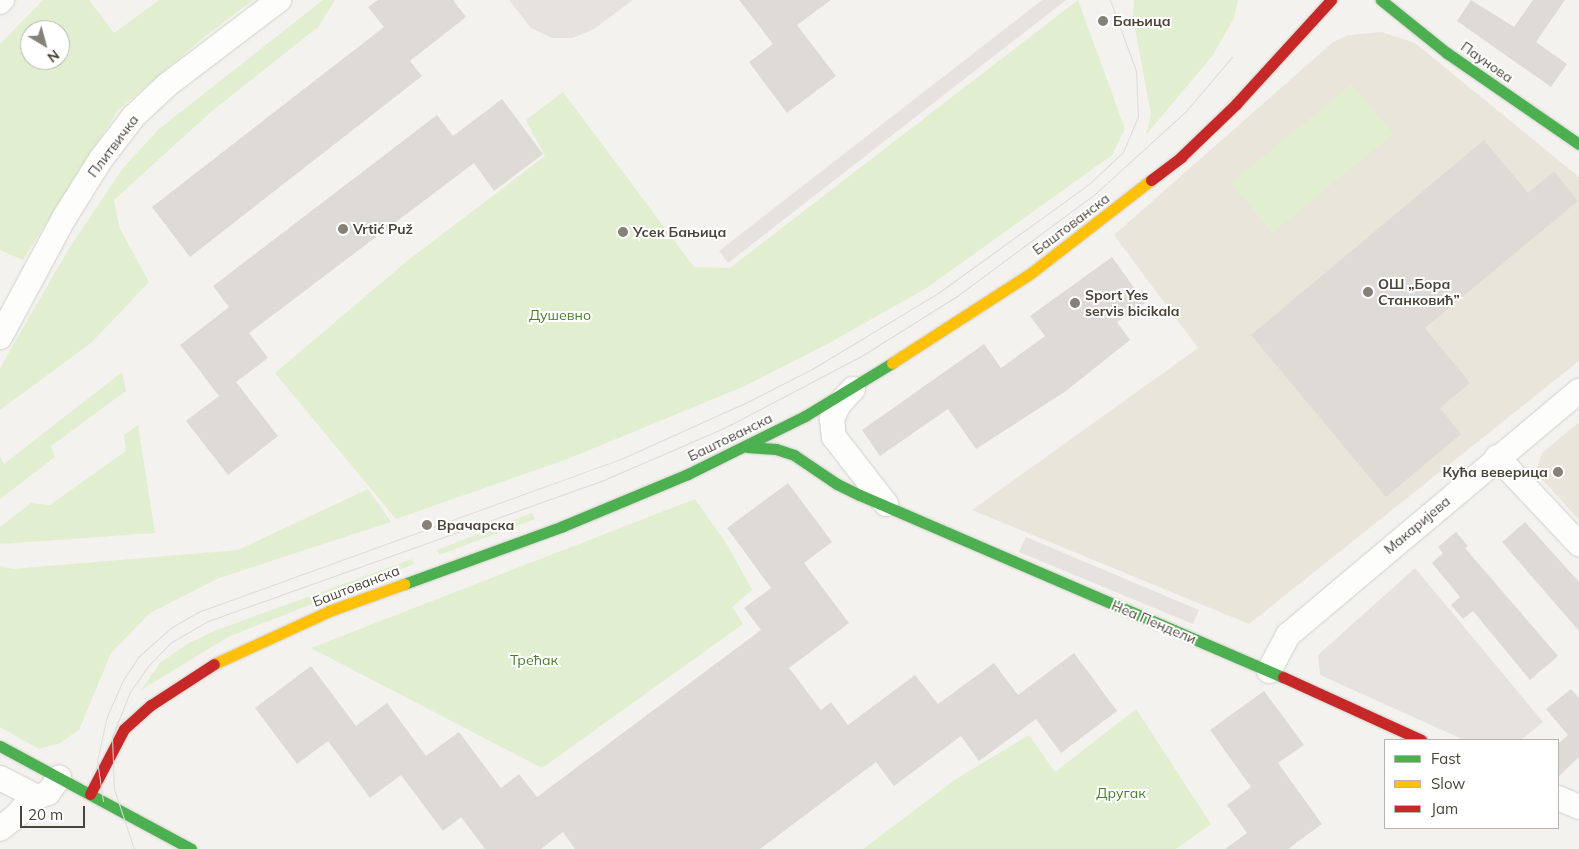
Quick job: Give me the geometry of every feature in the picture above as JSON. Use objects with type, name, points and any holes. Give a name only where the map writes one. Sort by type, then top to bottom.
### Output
[{"type":"street","name":"Плитвичка","points":[[0,337],[64,218],[101,159],[134,116],[167,85],[279,0]]},
{"type":"street","name":"Баштованска","points":[[90,794],[124,730],[151,705],[214,664],[329,611],[563,526],[747,447],[857,385],[1031,273],[1181,157],[1236,104],[1331,0]]},
{"type":"street","name":"Паунова","points":[[1381,0],[1455,58],[1577,139]]},
{"type":"street","name":"Неа Пендели","points":[[857,385],[839,404],[831,429],[853,465],[886,504]]},
{"type":"street","name":"Макаријева","points":[[1269,671],[1288,635],[1497,457],[1579,391]]},
{"type":"street","name":"Неа Пендели","points":[[747,447],[776,449],[794,456],[837,484],[1231,654],[1419,739]]},
{"type":"street","points":[[1497,457],[1579,544]]},
{"type":"street","points":[[0,746],[190,849]]},
{"type":"street","points":[[0,778],[32,797]]},
{"type":"street","points":[[0,829],[17,815],[32,797],[48,793],[60,778]]},
{"type":"street","points":[[1559,798],[1579,807]]},
{"type":"shaded area","points":[[509,0],[633,0],[594,29],[573,38],[552,38],[531,28]]},
{"type":"shaded area","points":[[1042,0],[1066,0],[728,263],[719,251]]},
{"type":"shaded area","name":"ОШ „Бора Станковић”","points":[[1382,32],[1415,43],[1579,177],[1579,361],[1249,624],[972,510],[1198,348],[1114,235],[1333,42],[1349,35]]},
{"type":"shaded area","name":"Кућа веверица","points":[[1579,422],[1579,520],[1539,476],[1537,468],[1542,453]]},
{"type":"shaded area","points":[[1026,537],[1199,610],[1193,624],[1019,552]]},
{"type":"shaded area","points":[[1415,568],[1543,722],[1522,739],[1462,739],[1320,675],[1318,655]]},
{"type":"green space","points":[[43,0],[89,0],[114,33],[159,0],[253,0],[203,38],[118,110],[23,260],[0,250],[0,44],[20,24],[20,70],[70,70],[70,20],[23,20]]},
{"type":"green space","points":[[323,0],[335,0],[318,27],[212,111],[114,200],[119,227],[149,282],[91,343],[0,410],[0,368],[68,250],[123,168],[159,129]]},
{"type":"green space","name":"Душевно","points":[[1078,0],[1125,129],[1112,155],[928,287],[833,341],[747,385],[570,458],[396,519],[275,373],[407,261],[545,156],[526,120],[563,92],[694,267],[730,268]]},
{"type":"green space","points":[[1134,0],[1238,0],[1234,18],[1213,55],[1146,135],[1151,114],[1133,18]]},
{"type":"green space","points":[[1352,84],[1393,134],[1272,233],[1231,183]]},
{"type":"green space","points":[[122,372],[126,391],[51,446],[55,457],[0,499],[0,457],[4,464]]},
{"type":"green space","points":[[138,425],[155,533],[0,544],[0,527],[31,503],[50,505],[126,451],[124,435]]},
{"type":"green space","points":[[368,489],[391,522],[219,578],[150,613],[111,653],[79,730],[60,743],[39,749],[0,727],[0,566],[13,569],[238,550]]},
{"type":"green space","name":"Трећак","points":[[695,499],[728,546],[752,590],[732,607],[743,624],[542,768],[311,648]]},
{"type":"green space","points":[[532,513],[535,519],[439,555],[437,550]]},
{"type":"green space","points":[[412,559],[414,564],[228,637],[141,690],[160,663],[187,644],[217,630]]},
{"type":"green space","name":"Другак","points":[[1136,709],[1211,824],[1176,849],[863,849],[956,779],[1029,735],[1055,772]]},
{"type":"building","points":[[378,0],[453,0],[466,17],[410,61],[422,76],[190,257],[152,207],[384,27],[368,7]]},
{"type":"building","points":[[739,0],[831,0],[797,25],[836,76],[787,113],[749,62],[773,44]]},
{"type":"building","points":[[1471,0],[1514,27],[1533,0],[1565,0],[1536,42],[1567,64],[1551,87],[1457,21]]},
{"type":"building","points":[[502,99],[543,154],[494,191],[474,163],[249,333],[268,358],[236,382],[278,436],[228,475],[186,421],[219,396],[180,345],[229,307],[213,286],[437,115],[453,136]]},
{"type":"building","points":[[1484,140],[1528,193],[1554,171],[1578,201],[1425,328],[1470,383],[1440,408],[1461,434],[1386,497],[1251,335]]},
{"type":"building","points":[[1112,257],[1145,303],[1117,322],[1130,340],[1066,391],[976,449],[948,409],[880,456],[862,430],[984,344],[1001,368],[1045,336],[1030,316]]},
{"type":"building","points":[[788,483],[832,542],[804,563],[849,623],[789,668],[821,710],[831,702],[848,725],[915,675],[938,704],[994,663],[1018,695],[1074,653],[1117,711],[1061,753],[1036,719],[979,761],[961,736],[894,786],[876,762],[760,849],[575,849],[563,832],[541,849],[485,849],[461,817],[443,831],[401,775],[370,798],[328,741],[297,764],[255,708],[311,666],[356,726],[387,703],[426,756],[459,732],[501,788],[519,774],[537,797],[761,630],[744,608],[771,588],[727,528]]},
{"type":"building","points":[[1525,522],[1579,582],[1579,631],[1502,542]]},
{"type":"building","points":[[1456,532],[1468,546],[1465,548],[1558,656],[1530,680],[1473,611],[1463,619],[1451,605],[1460,597],[1432,563],[1443,553],[1438,547]]},
{"type":"building","points":[[1571,689],[1579,698],[1579,757],[1559,776],[1559,743],[1568,735],[1546,709]]},
{"type":"building","points":[[1264,691],[1304,745],[1278,763],[1322,824],[1288,849],[1225,849],[1247,833],[1227,805],[1251,787],[1210,730]]},
{"type":"tram line","points":[[103,801],[97,761],[107,716],[122,682],[138,657],[172,627],[198,612],[623,458],[749,401],[812,369],[938,293],[1089,184],[1123,152],[1138,117],[1136,71],[1110,0]]},
{"type":"tram line","points":[[134,849],[114,789],[112,737],[130,692],[148,666],[170,643],[208,621],[599,482],[726,427],[863,355],[957,296],[1096,193],[1186,111],[1232,57]]},
{"type":"traffic: fast","points":[[1381,0],[1447,53],[1579,144]]},
{"type":"traffic: fast","points":[[404,584],[563,526],[688,474],[805,416],[892,363]]},
{"type":"traffic: fast","points":[[747,447],[776,449],[794,455],[837,484],[860,495],[1283,677]]},
{"type":"traffic: fast","points":[[0,746],[191,849]]},
{"type":"traffic: slow","points":[[892,363],[1031,273],[1151,180]]},
{"type":"traffic: slow","points":[[214,664],[329,611],[404,584]]},
{"type":"traffic: jam","points":[[1151,180],[1181,157],[1236,104],[1331,0]]},
{"type":"traffic: jam","points":[[90,794],[124,729],[151,705],[214,664]]},
{"type":"traffic: jam","points":[[1283,677],[1419,739]]},
{"type":"place","name":"Бањица","points":[[1103,21]]},
{"type":"place","name":"Vrtić Puž","points":[[343,229]]},
{"type":"place","name":"Усек Бањица","points":[[623,232]]},
{"type":"place","name":"ОШ „Бора Станковић”","points":[[1368,292]]},
{"type":"place","name":"Sport Yes servis bicikala","points":[[1075,303]]},
{"type":"place","name":"Кућа веверица","points":[[1558,472]]},
{"type":"place","name":"Врачарска","points":[[427,525]]}]
